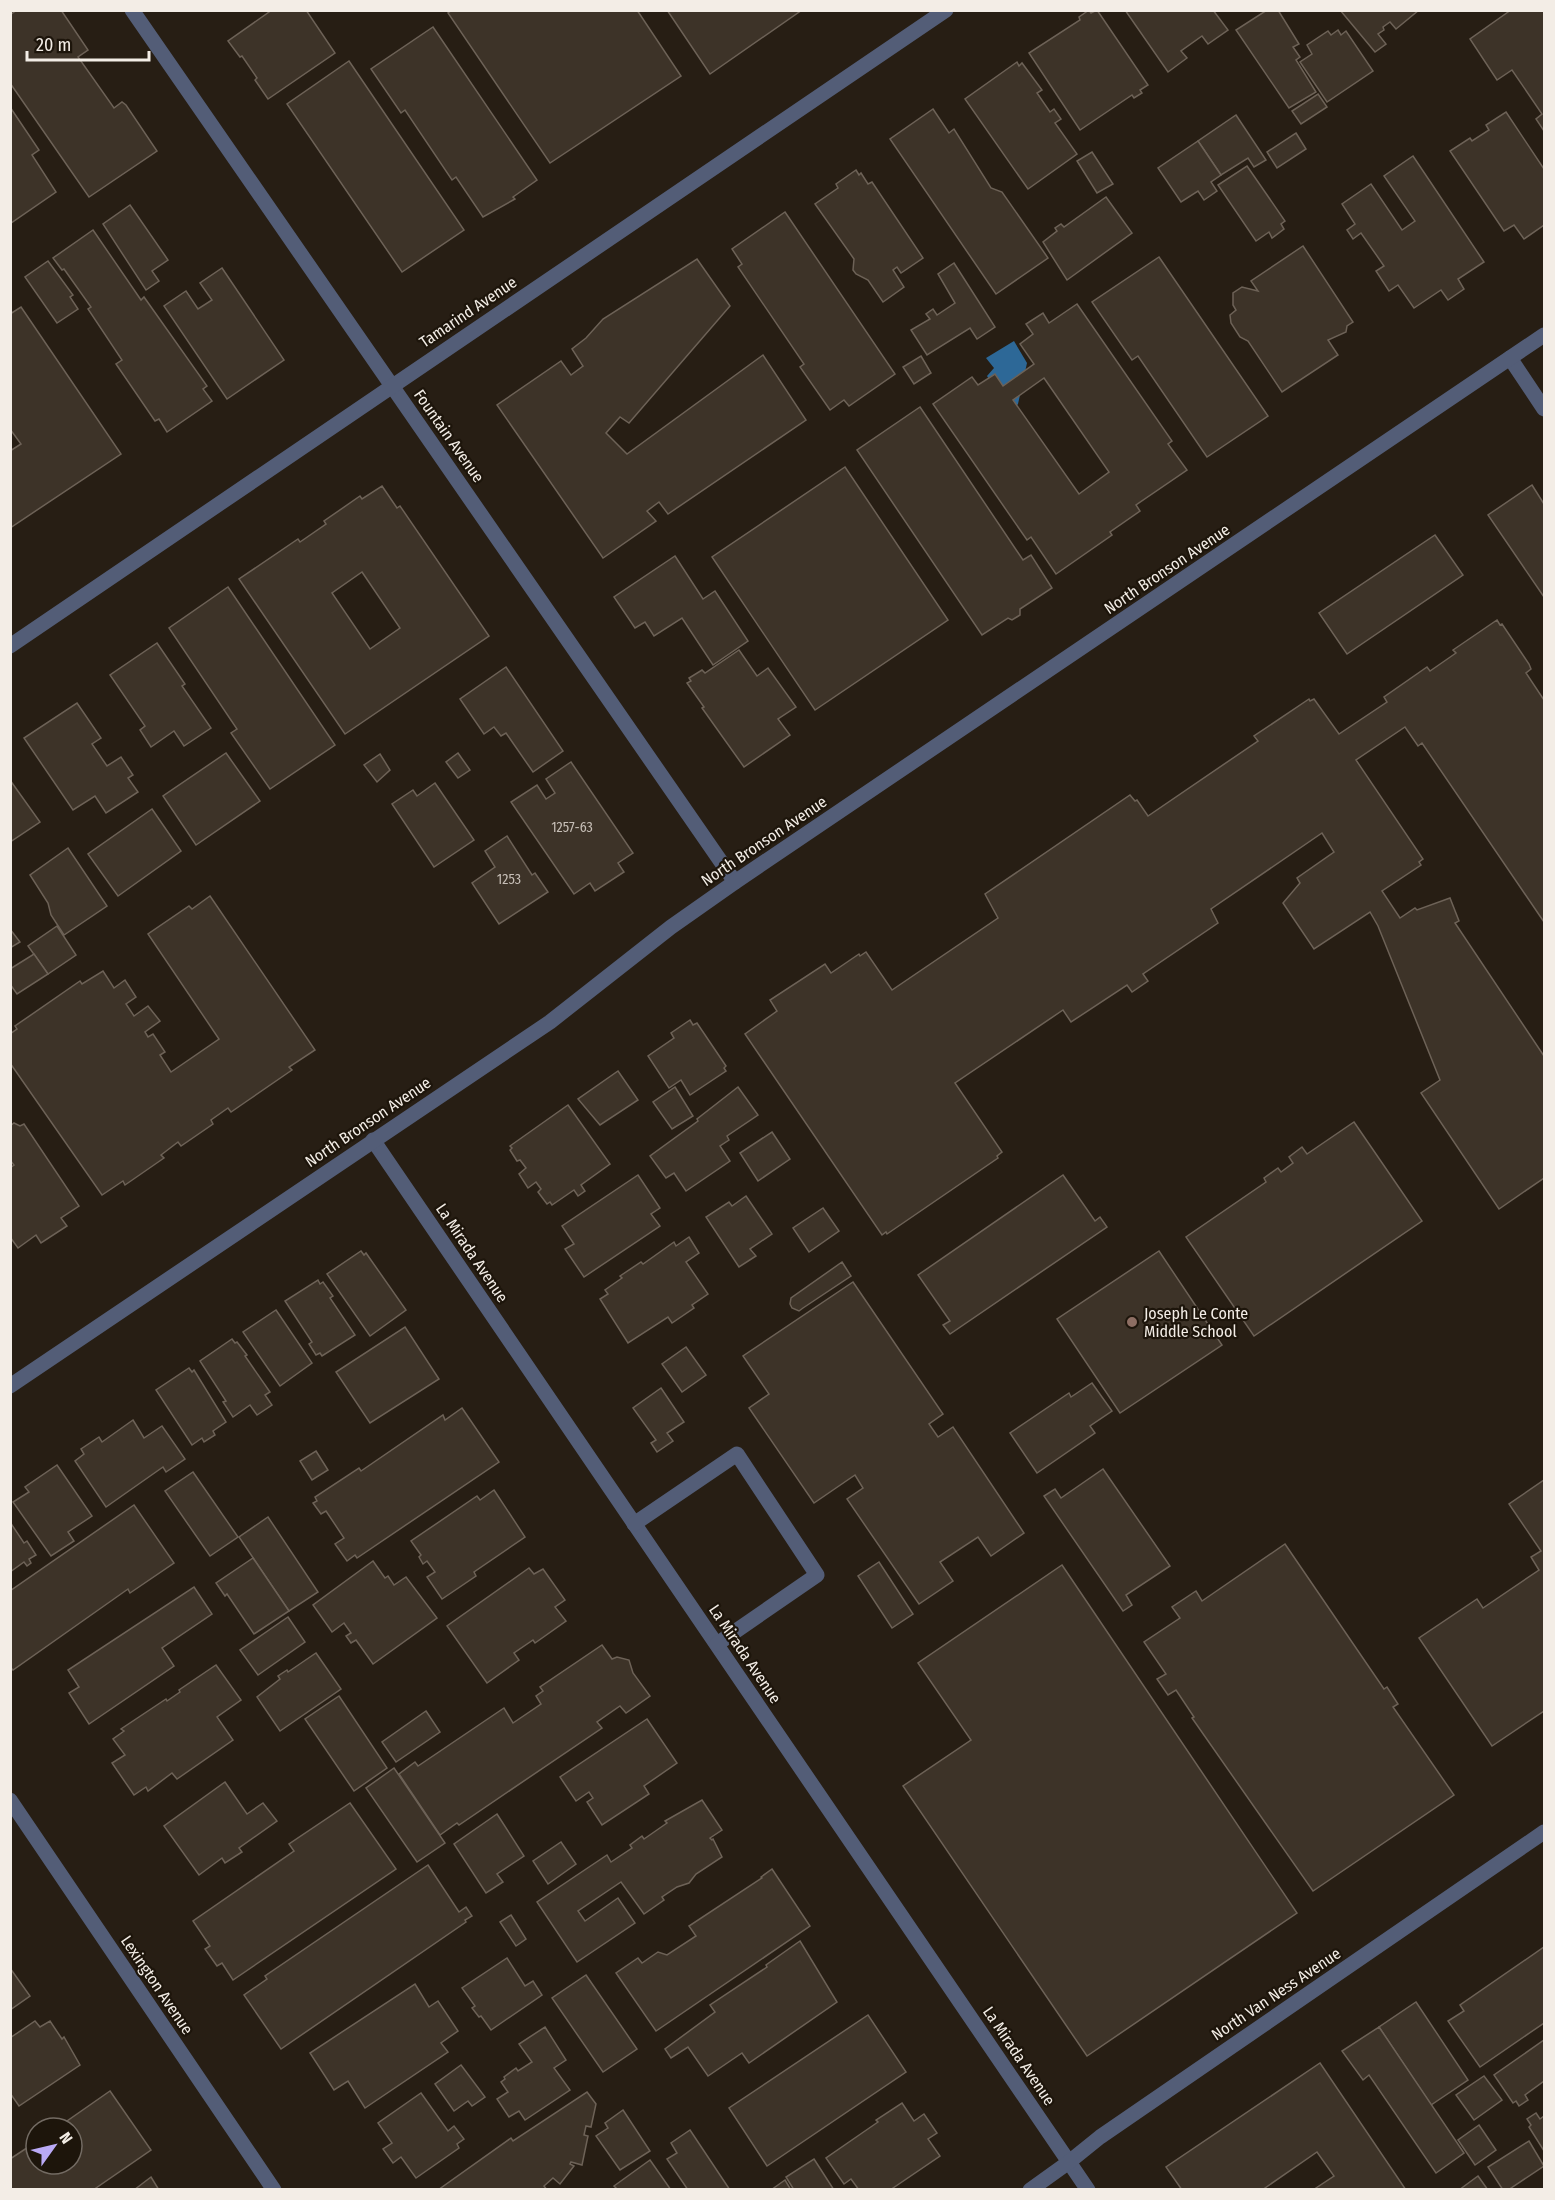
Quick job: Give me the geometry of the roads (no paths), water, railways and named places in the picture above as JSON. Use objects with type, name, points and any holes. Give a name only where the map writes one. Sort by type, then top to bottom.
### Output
[{"type":"street","name":"Fountain Avenue","points":[[132,10],[735,882]]},
{"type":"street","name":"Tamarind Avenue","points":[[10,646],[946,10]]},
{"type":"street","name":"North Bronson Avenue","points":[[10,1386],[550,1022],[671,927],[735,882],[1545,335]]},
{"type":"street","points":[[1510,358],[1545,409]]},
{"type":"street","name":"La Mirada Avenue","points":[[373,1140],[1088,2190]]},
{"type":"street","points":[[634,1524],[737,1454],[817,1575],[717,1644]]},
{"type":"street","name":"Lexington Avenue","points":[[10,1800],[274,2190]]},
{"type":"street","name":"North Van Ness Avenue","points":[[1030,2190],[1100,2136],[1545,1832]]},
{"type":"water","points":[[1014,341],[1027,363],[1018,404],[1011,414],[987,376],[994,368],[986,358]]},
{"type":"place","name":"Joseph Le Conte Middle School","points":[[1132,1322]]}]
